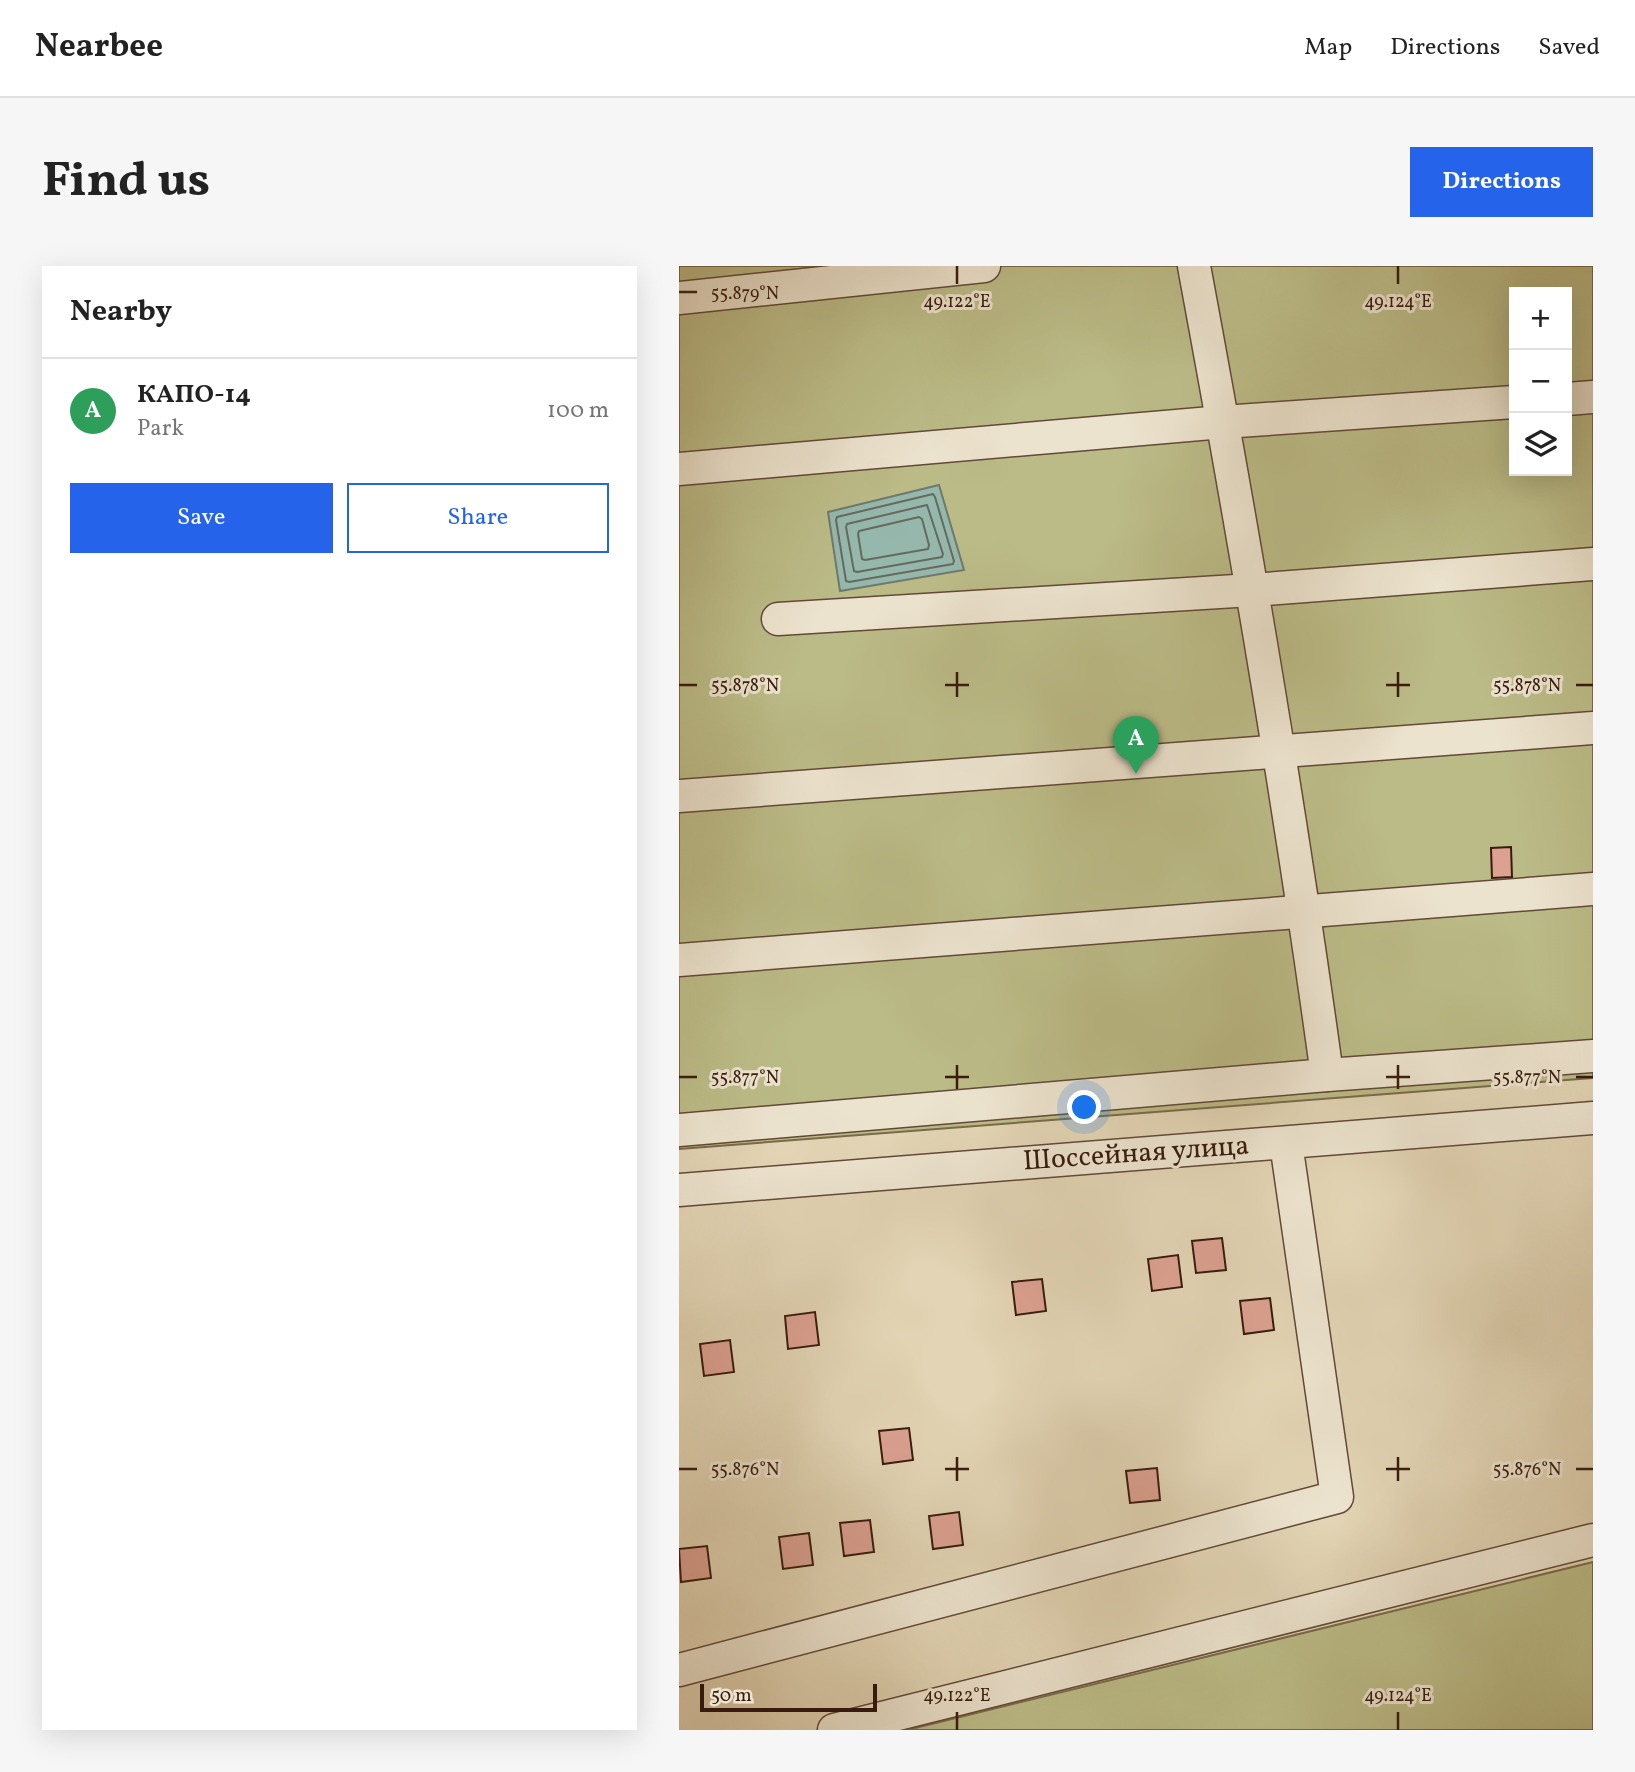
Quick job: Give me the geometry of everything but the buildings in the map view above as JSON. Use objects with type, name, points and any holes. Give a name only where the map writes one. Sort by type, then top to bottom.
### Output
[{"type":"street","points":[[679,298],[984,266]]},
{"type":"street","points":[[1194,266],[1252,590],[1304,911],[1327,1075]]},
{"type":"street","points":[[1572,399],[1593,397]]},
{"type":"street","points":[[679,469],[1223,422],[1509,402]]},
{"type":"street","points":[[778,619],[1252,590],[1593,564]]},
{"type":"street","points":[[679,796],[1593,728]]},
{"type":"street","points":[[679,960],[1593,889]]},
{"type":"street","points":[[679,1130],[1327,1075],[1593,1056]]},
{"type":"street","name":"Шоссейная улица","points":[[679,1190],[1593,1118]]},
{"type":"street","points":[[679,1670],[1337,1497],[1286,1143]]},
{"type":"street","points":[[834,1730],[1593,1540]]},
{"type":"green space","points":[[679,266],[1593,266],[1593,1078],[679,1149]]},
{"type":"green space","points":[[1593,1562],[1593,1730],[907,1730]]},
{"type":"water","points":[[939,485],[964,570],[840,591],[828,512]]},
{"type":"place","name":"КАПО-14","points":[[1136,774]]}]
